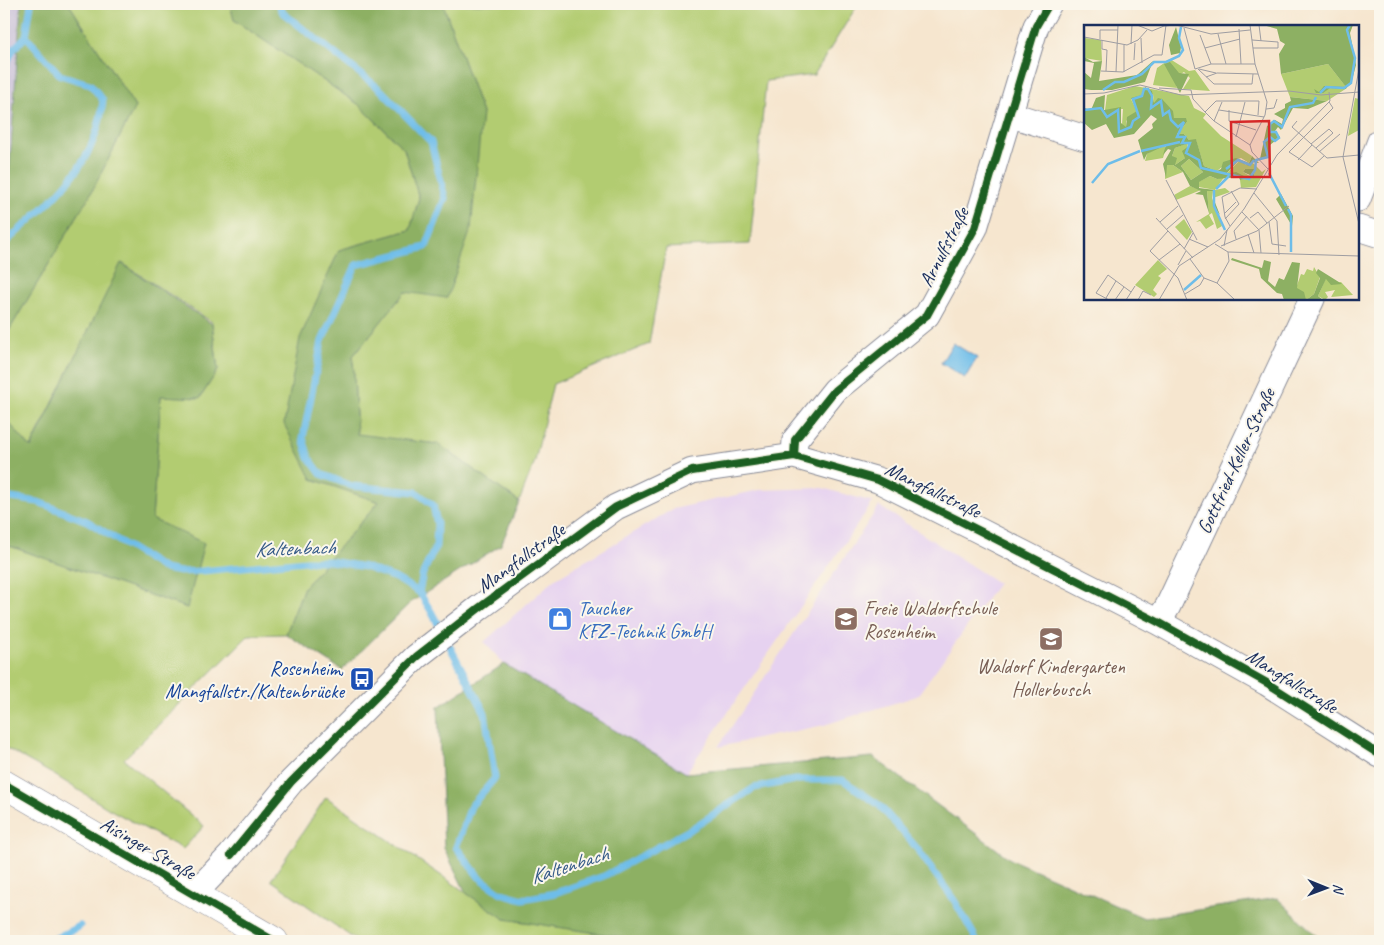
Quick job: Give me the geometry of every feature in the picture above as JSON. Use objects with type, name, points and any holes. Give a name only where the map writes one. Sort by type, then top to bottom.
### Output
[{"type":"main road","name":"Aisinger Straße","points":[[4,784],[274,941]]},
{"type":"street","name":"Arnulfstraße","points":[[794,456],[795,440],[835,390],[927,315],[975,228],[1036,26],[1048,4]]},
{"type":"street","points":[[1009,114],[1084,138]]},
{"type":"street","points":[[1359,196],[1380,141]]},
{"type":"street","points":[[1359,228],[1380,235]]},
{"type":"street","name":"Gottfried-Keller-Straße","points":[[1158,622],[1168,606],[1312,300]]},
{"type":"street","name":"Mangfallstraße","points":[[194,894],[232,855],[291,782],[416,657],[616,507],[692,471],[794,456],[878,480],[1158,622],[1267,683],[1380,755]]},
{"type":"shaded area","points":[[4,4],[21,4],[9,176],[4,177]]},
{"type":"shaded area","points":[[822,488],[873,502],[686,773],[504,664],[484,642],[556,578],[673,509],[759,490]]},
{"type":"shaded area","points":[[879,506],[998,583],[917,696],[824,725],[718,747]]},
{"type":"green space","points":[[21,4],[69,4],[135,107],[91,193],[4,339],[4,177],[9,176]]},
{"type":"green space","points":[[69,4],[230,4],[234,20],[358,104],[404,149],[419,198],[410,230],[339,250],[312,479],[379,502],[304,587],[286,634],[249,635],[124,759],[204,826],[183,849],[109,809],[4,747],[4,544],[187,608],[203,544],[152,519],[161,395],[200,398],[218,370],[212,322],[122,263],[30,449],[4,417],[4,339],[91,193],[135,107]]},
{"type":"green space","points":[[230,4],[443,4],[482,113],[471,229],[447,298],[405,292],[353,356],[357,434],[438,444],[519,502],[501,545],[410,603],[342,670],[286,634],[304,587],[379,502],[312,479],[284,424],[300,338],[339,250],[410,230],[419,198],[404,149],[358,104],[234,20]]},
{"type":"green space","points":[[443,4],[858,4],[814,75],[766,81],[750,244],[666,248],[649,344],[553,384],[535,461],[519,502],[438,444],[357,435],[353,356],[405,292],[482,113]]},
{"type":"green space","points":[[121,263],[212,324],[218,370],[200,398],[161,396],[152,519],[204,543],[187,608],[4,544],[4,417],[31,448]]},
{"type":"green space","points":[[504,664],[686,773],[873,757],[1010,859],[1144,918],[1277,898],[1322,941],[648,941],[505,919],[466,893],[444,848],[438,707]]},
{"type":"green space","points":[[326,797],[505,919],[652,941],[357,941],[271,880]]},
{"type":"water","points":[[953,343],[977,358],[965,378],[941,363]]},
{"type":"waterway","name":"Kaltenbach","points":[[4,69],[13,50],[26,36],[31,4]]},
{"type":"waterway","points":[[279,4],[283,13],[381,90],[431,142],[445,198],[426,247],[356,265],[322,341],[303,438],[309,458],[321,474],[352,486],[416,492],[433,505],[437,524],[436,546],[423,573],[419,592]]},
{"type":"waterway","points":[[4,244],[54,197],[81,164],[99,124],[103,100],[90,84],[60,75],[26,36]]},
{"type":"waterway","name":"Kaltenbach","points":[[4,122],[6,129],[4,139]]},
{"type":"waterway","name":"Kaltenbach","points":[[4,497],[38,502],[87,521],[164,569],[180,572],[202,571],[306,561],[330,561],[365,567],[395,578],[419,592],[485,713],[495,778],[471,806],[456,847],[479,877],[501,893],[523,899],[555,893],[604,876],[691,829],[754,788],[795,780],[843,780],[879,805],[915,846],[954,900],[976,941]]},
{"type":"waterway","points":[[50,941],[80,926]]},
{"type":"cycle path","points":[[794,456],[795,440],[835,390],[927,315],[975,228],[1036,26],[1049,4]]},
{"type":"cycle path","points":[[231,855],[291,782],[416,657],[616,507],[692,471],[794,456],[878,480],[978,530],[1158,622],[1267,683],[1380,755]]},
{"type":"cycle path","points":[[4,784],[274,941]]},
{"type":"place","name":"Taucher KFZ-Technik GmbH","points":[[560,619]]},
{"type":"place","name":"Freie Waldorfschule Rosenheim","points":[[846,619]]},
{"type":"place","name":"Waldorf Kindergarten Hollerbusch","points":[[1051,639]]},
{"type":"place","name":"Rosenheim, Mangfallstr./Kaltenbrücke","points":[[362,679]]}]
